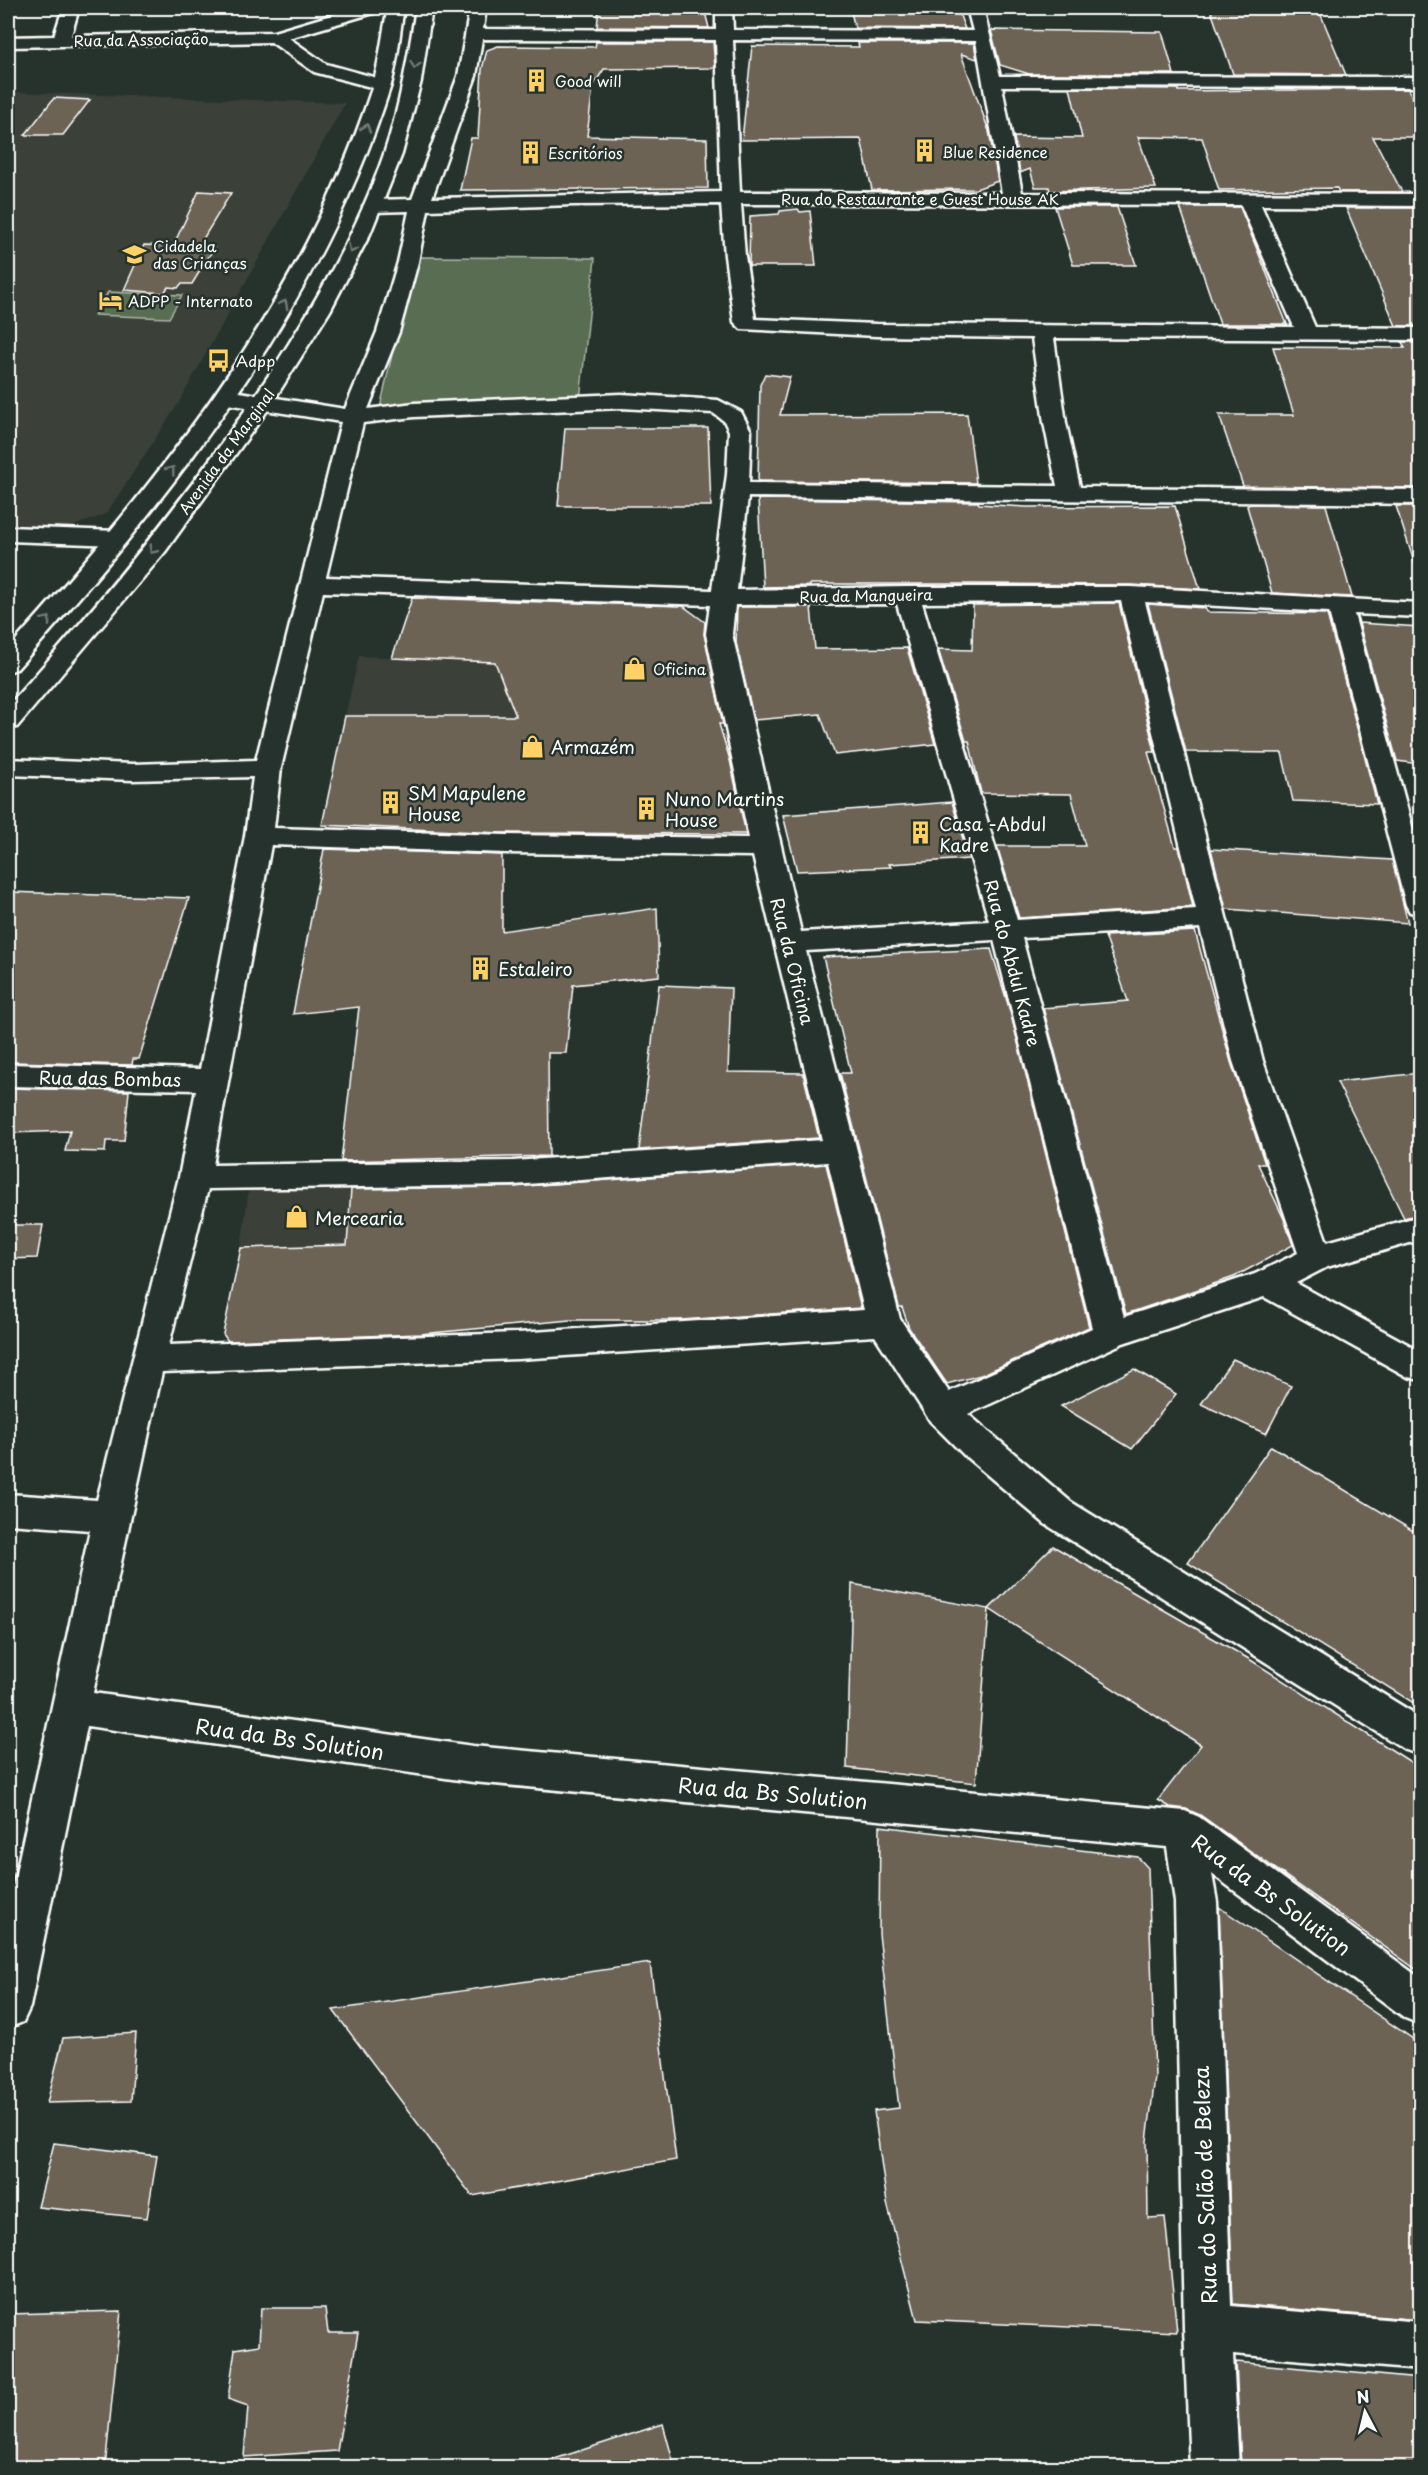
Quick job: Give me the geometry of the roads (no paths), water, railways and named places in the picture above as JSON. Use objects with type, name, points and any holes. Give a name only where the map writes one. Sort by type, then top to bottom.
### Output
[{"type":"street","points":[[61,40],[71,8]]},
{"type":"street","name":"Rua da Associação","points":[[8,42],[275,37],[371,8]]},
{"type":"street","name":"Avenida da Marginal","points":[[8,664],[117,538],[227,397],[255,356],[336,207],[382,85],[396,8]]},
{"type":"street","name":"Avenida da Marginal","points":[[8,721],[164,536],[204,485],[263,402],[327,299],[372,206],[393,154],[417,59],[423,8]]},
{"type":"street","points":[[8,2007],[111,1516],[148,1359],[195,1177],[259,836],[268,768],[353,417],[388,332],[408,262],[420,203],[467,76],[478,8]]},
{"type":"street","points":[[724,8],[726,141],[735,256],[748,325],[876,330],[1306,331],[1420,334]]},
{"type":"street","points":[[975,8],[983,36],[1013,198]]},
{"type":"street","points":[[474,34],[726,37],[983,36]]},
{"type":"street","points":[[275,37],[320,68],[382,85]]},
{"type":"street","points":[[992,81],[1420,82]]},
{"type":"street","name":"Rua do Restaurante e Guest House AK","points":[[372,206],[420,203],[732,198],[1420,200]]},
{"type":"street","points":[[1248,198],[1306,331]]},
{"type":"street","points":[[1042,332],[1055,423],[1070,492]]},
{"type":"street","points":[[227,397],[353,417]]},
{"type":"street","name":"Rua da Oficina","points":[[353,417],[557,402],[621,401],[718,407],[727,411],[738,424],[739,474],[719,634],[765,847],[839,1150],[884,1322],[942,1411],[977,1445],[1058,1513],[1420,1738]]},
{"type":"street","points":[[737,490],[1420,497]]},
{"type":"street","points":[[8,534],[117,538]]},
{"type":"street","name":"Rua da Mangueira","points":[[312,584],[722,597],[1131,594],[1420,610]]},
{"type":"street","name":"Rua do Abdul Kadre","points":[[907,594],[1006,931],[1111,1334]]},
{"type":"street","points":[[1131,594],[1248,1061],[1316,1258]]},
{"type":"street","points":[[1339,604],[1420,905]]},
{"type":"street","points":[[8,767],[133,772],[268,768]]},
{"type":"street","points":[[259,836],[506,844],[765,847]]},
{"type":"street","points":[[789,942],[1211,918]]},
{"type":"street","name":"Rua das Bombas","points":[[8,1076],[213,1080]]},
{"type":"street","points":[[195,1177],[513,1173],[839,1150]]},
{"type":"street","points":[[942,1411],[1111,1334],[1267,1283],[1316,1258],[1420,1228]]},
{"type":"street","points":[[1267,1283],[1420,1367]]},
{"type":"street","points":[[148,1359],[518,1346],[884,1322]]},
{"type":"street","points":[[8,1509],[111,1516]]},
{"type":"street","name":"Rua da Bs Solution","points":[[72,1707],[473,1764],[1185,1830],[1420,2003]]},
{"type":"street","name":"Rua do Salão de Beleza","points":[[1185,1830],[1196,1902],[1208,2328],[1215,2468]]},
{"type":"street","points":[[1208,2328],[1420,2346]]},
{"type":"place","name":"Good will","points":[[537,80]]},
{"type":"place","name":"Blue Residence","points":[[924,151]]},
{"type":"place","name":"Escritórios","points":[[530,152]]},
{"type":"place","name":"Cidadela das Crianças","points":[[135,254]]},
{"type":"place","name":"ADPP - Internato","points":[[110,300]]},
{"type":"place","name":"Adpp","points":[[218,360]]},
{"type":"place","name":"Oficina","points":[[635,668]]},
{"type":"place","name":"Armazém","points":[[533,746]]},
{"type":"place","name":"SM Mapulene House","points":[[390,802]]},
{"type":"place","name":"Nuno Martins House","points":[[647,808]]},
{"type":"place","name":"Casa -Abdul Kadre","points":[[921,833]]},
{"type":"place","name":"Estaleiro","points":[[480,968]]},
{"type":"place","name":"Mercearia","points":[[297,1217]]}]
